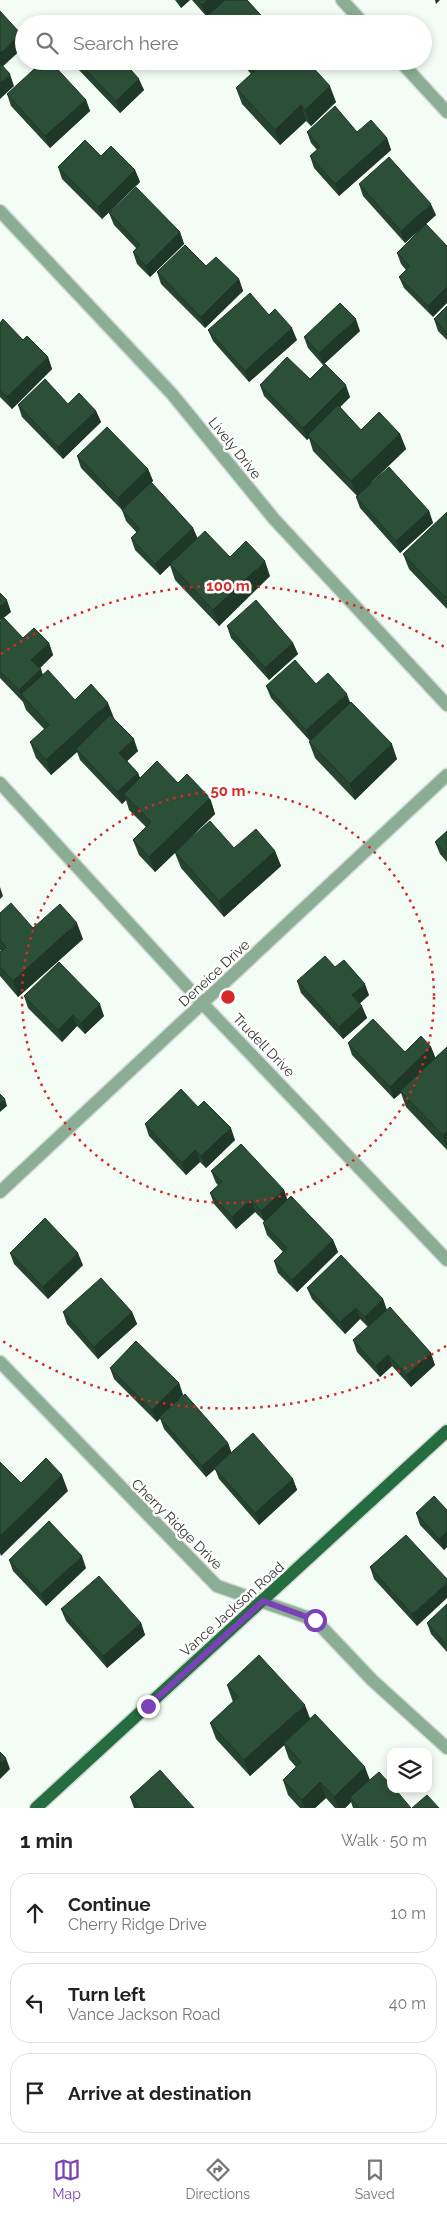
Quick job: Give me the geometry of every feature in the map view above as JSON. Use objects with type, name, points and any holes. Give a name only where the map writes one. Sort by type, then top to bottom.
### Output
[{"type":"main road","name":"Vance Jackson Road","points":[[38,1807],[447,1431]]},
{"type":"street","points":[[342,0],[356,15]]},
{"type":"street","points":[[408,70],[447,112]]},
{"type":"street","name":"Lively Drive","points":[[0,211],[172,394],[274,519],[447,705]]},
{"type":"street","name":"Deneice Drive","points":[[0,1192],[447,775]]},
{"type":"street","name":"Trudell Drive","points":[[0,783],[203,1004],[447,1260]]},
{"type":"street","name":"Cherry Ridge Drive","points":[[0,1362],[217,1586],[315,1620],[372,1680],[447,1748]]},
{"type":"building","points":[[198,0],[208,0],[202,5]]},
{"type":"building","points":[[225,0],[247,0],[261,15],[208,15]]},
{"type":"building","points":[[0,11],[15,27],[15,39],[0,53]]},
{"type":"building","points":[[0,63],[10,74],[0,83]]},
{"type":"building","points":[[33,70],[58,70],[86,100],[45,136],[7,94]]},
{"type":"building","points":[[86,70],[131,70],[139,79],[116,101]]},
{"type":"building","points":[[255,70],[315,70],[330,86],[305,110],[301,105],[275,130],[236,88]]},
{"type":"building","points":[[335,106],[357,132],[371,120],[387,138],[335,184],[310,156],[320,147],[307,132]]},
{"type":"building","points":[[85,140],[101,156],[111,146],[135,170],[98,207],[58,167]]},
{"type":"building","points":[[389,157],[431,204],[401,231],[359,184]]},
{"type":"building","points":[[136,187],[180,232],[146,266],[133,252],[140,245],[109,213]]},
{"type":"building","points":[[426,224],[447,246],[447,287],[428,306],[399,277],[410,266],[397,253]]},
{"type":"building","points":[[185,245],[206,266],[216,257],[239,279],[201,317],[157,272]]},
{"type":"building","points":[[250,293],[269,315],[275,309],[292,328],[245,371],[208,330]]},
{"type":"building","points":[[340,303],[356,319],[319,353],[304,337]]},
{"type":"building","points":[[447,306],[447,333],[434,319]]},
{"type":"building","points":[[3,319],[23,340],[27,336],[48,357],[7,397],[0,390],[0,323]]},
{"type":"building","points":[[287,357],[310,379],[325,364],[346,385],[303,428],[260,385]]},
{"type":"building","points":[[45,379],[68,404],[79,393],[96,411],[58,447],[18,405]]},
{"type":"building","points":[[338,405],[361,430],[379,412],[400,434],[351,481],[308,435]]},
{"type":"building","points":[[107,427],[148,469],[118,498],[77,456]]},
{"type":"building","points":[[389,467],[429,511],[396,541],[356,497]]},
{"type":"building","points":[[151,482],[193,528],[155,564],[131,538],[140,529],[122,510]]},
{"type":"building","points":[[447,512],[447,595],[445,597],[403,554]]},
{"type":"building","points":[[205,531],[230,557],[246,541],[265,561],[213,610],[170,564]]},
{"type":"building","points":[[0,593],[7,600],[0,606]]},
{"type":"building","points":[[256,600],[293,643],[265,668],[227,626]]},
{"type":"building","points":[[4,618],[23,638],[34,628],[49,643],[31,660],[41,669],[19,690],[0,671],[0,622]]},
{"type":"building","points":[[295,660],[316,684],[328,673],[347,694],[306,730],[266,686]]},
{"type":"building","points":[[48,670],[75,700],[91,684],[108,703],[46,760],[30,742],[49,725],[21,694]]},
{"type":"building","points":[[351,702],[392,744],[350,784],[309,742]]},
{"type":"building","points":[[110,715],[134,739],[119,753],[138,773],[117,792],[76,749]]},
{"type":"building","points":[[157,761],[178,783],[187,774],[210,798],[149,857],[133,840],[151,822],[124,794]]},
{"type":"building","points":[[210,821],[234,848],[256,829],[275,851],[219,901],[175,852]]},
{"type":"building","points":[[447,831],[447,854],[435,842]]},
{"type":"building","points":[[11,903],[33,928],[60,904],[77,923],[13,981],[0,967],[0,952],[6,947],[0,940],[0,913]]},
{"type":"building","points":[[325,956],[335,967],[344,960],[365,984],[352,995],[362,1006],[339,1027],[297,981]]},
{"type":"building","points":[[59,962],[100,1004],[81,1023],[73,1015],[58,1030],[24,996]]},
{"type":"building","points":[[373,1019],[405,1052],[421,1036],[431,1047],[390,1087],[348,1043]]},
{"type":"building","points":[[447,1047],[447,1131],[443,1135],[400,1091]]},
{"type":"building","points":[[181,1089],[198,1107],[204,1101],[231,1128],[201,1156],[195,1150],[182,1163],[145,1124]]},
{"type":"building","points":[[0,1094],[5,1099],[0,1104]]},
{"type":"building","points":[[241,1144],[284,1190],[261,1211],[251,1200],[232,1217],[210,1193],[222,1182],[211,1171]]},
{"type":"building","points":[[291,1196],[333,1240],[292,1280],[274,1261],[287,1248],[263,1223]]},
{"type":"building","points":[[45,1218],[78,1253],[43,1287],[10,1253]]},
{"type":"building","points":[[341,1255],[383,1299],[365,1317],[356,1308],[340,1322],[307,1288]]},
{"type":"building","points":[[101,1278],[132,1312],[94,1347],[63,1312]]},
{"type":"building","points":[[390,1307],[431,1353],[407,1375],[388,1355],[376,1366],[353,1340]]},
{"type":"building","points":[[136,1341],[179,1383],[152,1410],[110,1368]]},
{"type":"building","points":[[185,1394],[228,1443],[202,1466],[159,1417]]},
{"type":"building","points":[[253,1433],[293,1479],[255,1513],[214,1468]]},
{"type":"building","points":[[46,1458],[62,1475],[0,1536],[0,1462],[21,1483]]},
{"type":"building","points":[[434,1496],[447,1510],[447,1532],[439,1539],[416,1513]]},
{"type":"building","points":[[49,1521],[82,1556],[41,1594],[9,1560]]},
{"type":"building","points":[[406,1535],[447,1579],[447,1583],[412,1614],[370,1567]]},
{"type":"building","points":[[99,1576],[141,1623],[103,1656],[61,1609]]},
{"type":"building","points":[[447,1604],[447,1645],[427,1623]]},
{"type":"building","points":[[259,1655],[305,1705],[244,1760],[210,1723],[238,1697],[227,1685]]},
{"type":"building","points":[[315,1714],[365,1767],[334,1797],[320,1782],[302,1800],[283,1780],[301,1762],[284,1743]]},
{"type":"building","points":[[0,1752],[6,1758],[0,1763]]},
{"type":"building","points":[[160,1770],[194,1808],[140,1808],[130,1797]]},
{"type":"building","points":[[379,1772],[387,1781],[387,1793],[398,1793],[411,1808],[359,1808],[350,1797]]},
{"type":"building","points":[[427,1795],[439,1808],[412,1808]]},
{"type":"route","points":[[148,1706],[263,1601],[315,1620]]}]
